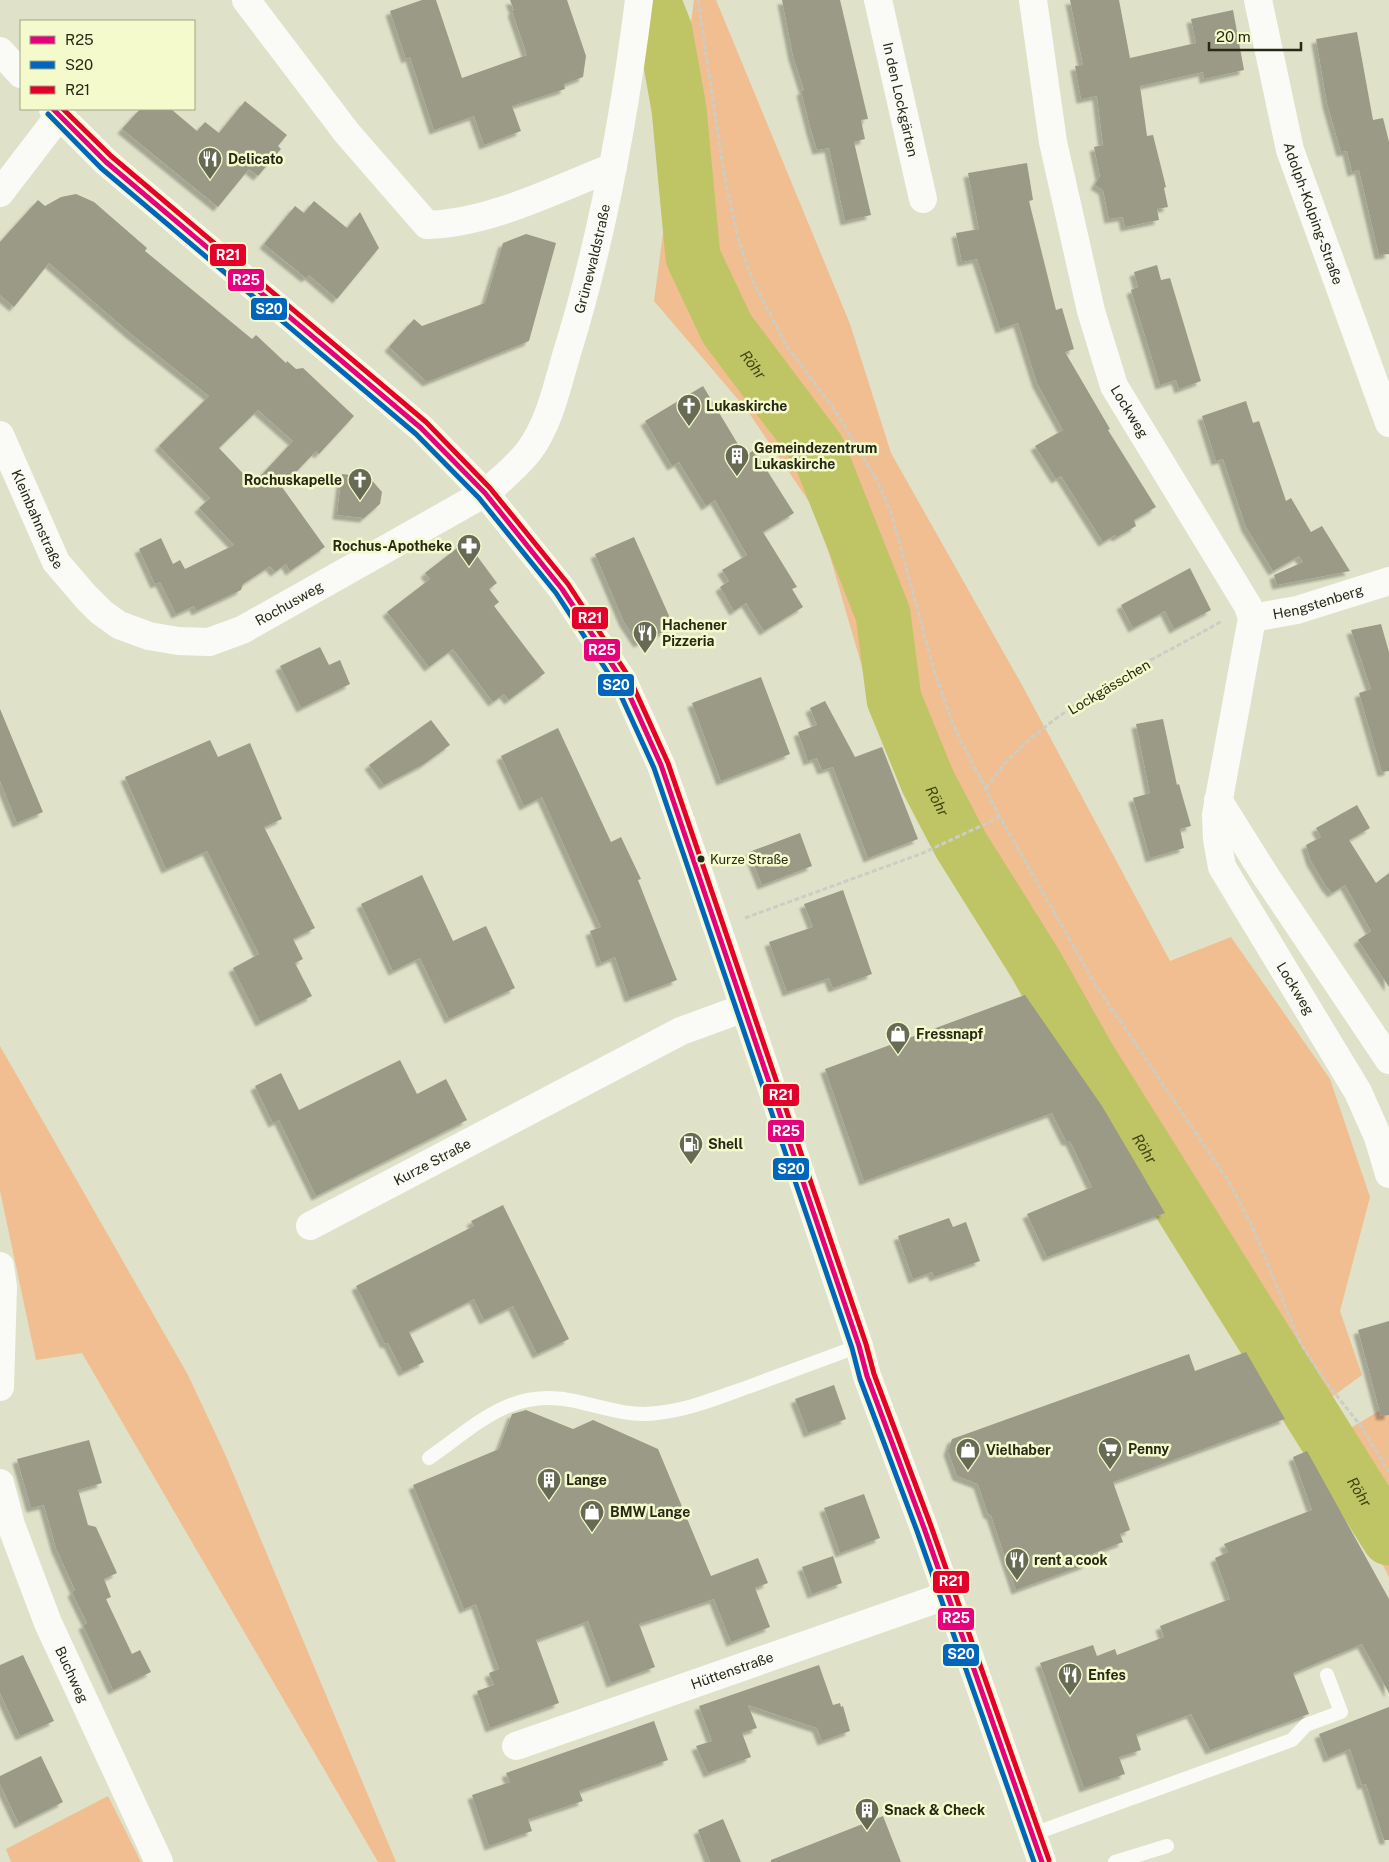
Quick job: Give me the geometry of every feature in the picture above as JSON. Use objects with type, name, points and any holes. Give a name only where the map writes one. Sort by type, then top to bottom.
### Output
[{"type":"street","points":[[246,0],[347,133],[428,225],[447,224],[506,209],[614,158]]},
{"type":"street","name":"Grünewaldstraße","points":[[485,493],[504,478],[529,450],[550,408],[584,300],[614,158],[639,0]]},
{"type":"street","name":"In den Lockgärten","points":[[878,0],[923,199]]},
{"type":"street","name":"Lockweg","points":[[1032,0],[1053,142],[1091,311],[1114,386],[1250,612],[1218,800],[1217,839],[1222,867],[1358,1092],[1378,1137],[1389,1174]]},
{"type":"street","name":"Adolph-Kolping-Straße","points":[[1258,0],[1290,150],[1389,423]]},
{"type":"street","points":[[0,51],[20,73]]},
{"type":"street","points":[[0,193],[56,112],[106,162],[421,428],[485,493],[562,589],[623,681],[661,765],[718,927],[874,1394],[948,1595],[1042,1862]]},
{"type":"street","name":"Kleinbahnstraße","points":[[0,436],[56,562],[86,597]]},
{"type":"street","name":"Rochusweg","points":[[86,597],[119,625],[142,633],[178,641],[209,642],[242,630],[485,493]]},
{"type":"street","name":"Hengstenberg","points":[[1250,612],[1297,610],[1387,586]]},
{"type":"street","points":[[1218,800],[1267,878],[1389,1060]]},
{"type":"street","name":"Kurze Straße","points":[[310,1226],[682,1031],[744,1008]]},
{"type":"street","points":[[0,1266],[3,1287],[0,1387]]},
{"type":"street","name":"Buchweg","points":[[0,1482],[11,1525],[48,1623],[159,1862]]},
{"type":"street","name":"Hüttenstraße","points":[[516,1746],[948,1595]]},
{"type":"lane","points":[[429,1458],[502,1408],[516,1402],[540,1397],[560,1398],[632,1413],[662,1413],[704,1403],[859,1346]]},
{"type":"lane","points":[[1033,1834],[1292,1740],[1306,1725],[1341,1712],[1327,1676]]},
{"type":"lane","points":[[1114,1862],[1167,1846]]},
{"type":"path","points":[[698,0],[724,174],[738,238],[752,278],[786,345],[834,409],[877,480],[891,512],[935,674],[956,732],[1000,817],[1095,984],[1229,1182],[1252,1226],[1301,1344],[1326,1382],[1360,1425],[1389,1472]]},
{"type":"path","name":"Lockgässchen","points":[[986,788],[1015,753],[1049,724],[1094,694],[1250,612]]},
{"type":"path","points":[[718,927],[923,853],[1000,817]]},
{"type":"shaded area","points":[[694,0],[716,0],[850,324],[891,453],[1022,685],[1170,961],[1231,937],[1330,1079],[1370,1197],[1340,1311],[1362,1375],[1325,1402],[1198,1217],[1129,1103],[1019,951],[873,705],[818,515],[747,410],[654,301]]},
{"type":"shaded area","points":[[0,1046],[188,1375],[225,1454],[396,1862],[378,1862],[82,1353],[36,1360],[0,1191]]},
{"type":"shaded area","points":[[1389,1405],[1389,1577],[1322,1445]]},
{"type":"shaded area","points":[[108,1796],[141,1862],[11,1862],[6,1849]]},
{"type":"building","points":[[422,0],[436,0],[462,78],[527,55],[510,0],[567,0],[586,56],[583,77],[564,84],[565,89],[512,106],[521,131],[484,145],[474,116],[434,130],[410,57],[406,59],[390,11]]},
{"type":"building","points":[[782,0],[840,0],[868,119],[861,120],[865,139],[854,142],[871,215],[845,221],[829,148],[817,150],[811,130],[801,91],[804,90],[793,56]]},
{"type":"building","points":[[1070,0],[1119,0],[1130,58],[1196,43],[1191,19],[1233,10],[1244,70],[1204,79],[1203,72],[1140,86],[1147,136],[1153,135],[1166,187],[1164,188],[1168,207],[1157,209],[1159,220],[1125,227],[1123,217],[1109,219],[1103,190],[1095,185],[1100,176],[1094,147],[1103,145],[1097,96],[1081,99],[1075,66],[1083,65]]},
{"type":"building","points":[[1357,32],[1373,120],[1383,118],[1389,142],[1389,254],[1379,255],[1359,170],[1352,172],[1347,151],[1341,152],[1327,103],[1316,39]]},
{"type":"building","points":[[245,101],[287,135],[278,146],[281,149],[258,176],[249,169],[218,207],[122,129],[139,110],[172,110],[197,131],[205,122],[219,133]]},
{"type":"building","points":[[1027,163],[1033,200],[1029,201],[1056,310],[1062,308],[1074,349],[1065,352],[1110,429],[1108,430],[1156,507],[1134,520],[1136,526],[1117,537],[1115,535],[1103,542],[1061,476],[1056,479],[1035,446],[1063,430],[1037,383],[1018,323],[1000,329],[977,259],[962,262],[956,233],[979,229],[968,173]]},
{"type":"building","points":[[76,194],[94,202],[147,248],[145,251],[252,339],[256,335],[286,363],[287,361],[296,369],[303,368],[354,416],[319,454],[316,451],[282,487],[325,547],[290,571],[286,564],[275,572],[270,566],[243,584],[241,590],[196,611],[194,606],[176,614],[160,582],[155,584],[139,549],[161,538],[173,564],[180,560],[185,569],[234,545],[199,508],[210,498],[159,446],[209,396],[131,334],[49,263],[14,307],[0,295],[0,242],[38,200],[45,206],[61,197]],"holes":[[[258,410],[293,441],[253,484],[219,448]]]},
{"type":"building","points":[[314,201],[347,228],[360,212],[379,248],[337,299],[309,275],[306,278],[264,244],[295,206],[304,213]]},
{"type":"building","points":[[526,234],[556,243],[529,341],[427,382],[389,347],[414,319],[422,326],[485,303],[503,243]]},
{"type":"building","points":[[1157,265],[1161,280],[1170,278],[1201,381],[1179,389],[1176,380],[1160,385],[1131,290],[1138,287],[1134,272]]},
{"type":"building","points":[[703,386],[745,456],[754,450],[794,513],[763,532],[797,587],[792,589],[803,607],[764,631],[746,603],[734,611],[720,587],[729,581],[722,570],[747,555],[715,500],[706,506],[679,462],[672,466],[645,421]]},
{"type":"building","points":[[1246,401],[1253,423],[1259,421],[1286,501],[1291,498],[1311,532],[1322,526],[1350,571],[1277,585],[1274,575],[1303,562],[1299,556],[1273,571],[1246,527],[1223,459],[1216,461],[1202,416]]},
{"type":"building","name":"Rochuskapelle","points":[[342,474],[369,477],[382,492],[380,504],[364,518],[337,515]]},
{"type":"building","points":[[634,537],[674,627],[638,643],[624,622],[595,554]]},
{"type":"building","points":[[466,541],[497,583],[489,589],[499,602],[494,606],[545,673],[509,700],[504,694],[493,702],[453,649],[429,667],[387,612],[430,579],[425,573]]},
{"type":"building","points":[[1190,568],[1211,610],[1174,629],[1165,611],[1133,628],[1121,605]]},
{"type":"building","points":[[1381,624],[1389,652],[1389,771],[1382,772],[1359,693],[1371,689],[1351,630]]},
{"type":"building","points":[[320,647],[329,665],[340,660],[350,684],[301,708],[280,666]]},
{"type":"building","points":[[761,677],[790,754],[721,781],[692,703]]},
{"type":"building","points":[[825,701],[855,757],[882,747],[918,839],[868,858],[833,767],[822,770],[817,758],[808,761],[798,732],[817,725],[810,708]]},
{"type":"building","points":[[0,709],[43,812],[17,823],[0,781]]},
{"type":"building","points":[[1163,719],[1177,785],[1179,784],[1191,826],[1180,829],[1184,848],[1150,858],[1133,798],[1150,793],[1136,724]]},
{"type":"building","points":[[431,720],[450,745],[424,764],[384,785],[369,765]]},
{"type":"building","points":[[558,728],[611,842],[621,837],[641,879],[638,880],[677,980],[629,998],[615,957],[601,963],[590,931],[601,927],[542,797],[524,806],[501,756]]},
{"type":"building","points":[[210,740],[218,757],[250,743],[282,819],[264,827],[315,928],[293,939],[303,959],[295,963],[312,996],[260,1022],[233,968],[259,954],[207,851],[166,869],[125,777]]},
{"type":"building","points":[[1357,805],[1370,828],[1349,840],[1376,883],[1389,873],[1389,987],[1358,940],[1371,931],[1345,885],[1332,893],[1311,861],[1306,845],[1321,837],[1316,828]]},
{"type":"building","points":[[800,833],[812,866],[762,885],[749,852]]},
{"type":"building","points":[[422,875],[453,941],[486,926],[515,988],[449,1019],[420,958],[393,971],[361,904]]},
{"type":"building","points":[[843,890],[872,974],[833,988],[829,978],[787,992],[769,942],[813,927],[804,904]]},
{"type":"building","points":[[1025,995],[1102,1106],[1165,1213],[1047,1257],[1027,1214],[1092,1187],[1070,1141],[1066,1141],[1052,1113],[864,1181],[825,1069]]},
{"type":"building","points":[[400,1060],[417,1094],[446,1079],[467,1120],[316,1196],[279,1120],[273,1123],[255,1086],[281,1073],[299,1110]]},
{"type":"building","points":[[503,1205],[569,1339],[537,1354],[513,1306],[484,1320],[474,1299],[409,1332],[424,1362],[403,1372],[388,1343],[385,1344],[356,1286],[474,1226],[471,1221]]},
{"type":"building","points":[[949,1218],[953,1227],[966,1222],[980,1261],[934,1277],[932,1272],[913,1279],[898,1236]]},
{"type":"building","points":[[1389,1321],[1389,1415],[1381,1416],[1358,1330]]},
{"type":"building","points":[[1246,1352],[1285,1419],[1113,1482],[1130,1530],[1120,1534],[1123,1542],[1084,1557],[1087,1564],[1016,1590],[991,1515],[988,1514],[978,1484],[957,1476],[948,1451],[952,1439],[1189,1354],[1195,1371]]},
{"type":"building","points":[[834,1385],[846,1419],[808,1433],[795,1399]]},
{"type":"building","points":[[526,1410],[573,1429],[593,1420],[658,1449],[711,1576],[758,1558],[768,1583],[755,1588],[770,1627],[731,1642],[714,1599],[639,1624],[655,1667],[611,1683],[588,1621],[536,1640],[559,1703],[490,1728],[477,1691],[494,1685],[489,1673],[499,1669],[476,1604],[464,1609],[413,1485],[499,1449],[512,1414]]},
{"type":"building","points":[[89,1440],[102,1483],[78,1490],[88,1525],[96,1527],[117,1573],[104,1579],[111,1597],[106,1599],[132,1654],[140,1650],[151,1672],[113,1690],[83,1625],[87,1623],[72,1592],[75,1590],[56,1548],[44,1505],[31,1508],[17,1459]]},
{"type":"building","points":[[1307,1451],[1389,1599],[1389,1693],[1362,1644],[1293,1673],[1309,1714],[1210,1750],[1191,1714],[1136,1734],[1141,1750],[1119,1757],[1125,1774],[1084,1788],[1040,1663],[1093,1645],[1097,1656],[1115,1649],[1117,1655],[1164,1637],[1160,1626],[1230,1599],[1215,1558],[1228,1552],[1224,1544],[1312,1510],[1293,1457]]},
{"type":"building","points":[[864,1494],[880,1538],[840,1553],[824,1508]]},
{"type":"building","points":[[833,1556],[842,1583],[812,1594],[802,1567]]},
{"type":"building","points":[[23,1655],[54,1721],[20,1736],[0,1693],[0,1665]]},
{"type":"building","points":[[819,1665],[833,1705],[840,1703],[841,1707],[843,1706],[850,1731],[822,1741],[817,1728],[748,1705],[757,1728],[742,1733],[751,1757],[708,1773],[696,1746],[712,1741],[699,1706]]},
{"type":"building","points":[[1389,1707],[1389,1840],[1384,1840],[1366,1784],[1362,1785],[1350,1749],[1328,1758],[1319,1734]]},
{"type":"building","points":[[654,1721],[668,1760],[579,1791],[583,1801],[528,1819],[532,1831],[489,1846],[472,1795],[510,1782],[506,1773]]},
{"type":"building","points":[[41,1756],[63,1802],[19,1824],[0,1784],[0,1776]]},
{"type":"building","name":"Snack & Check","points":[[883,1816],[901,1862],[771,1862],[771,1860]]},
{"type":"building","points":[[723,1819],[741,1862],[710,1862],[698,1830]]},
{"type":"waterway","name":"Röhr","points":[[653,0],[665,31],[679,109],[693,257],[727,329],[818,450],[883,614],[894,699],[928,782],[961,845],[1036,965],[1088,1057],[1389,1538]]},
{"type":"transit line","name":"R25","points":[[54,110],[106,162],[421,428],[485,493],[562,589],[623,681],[661,765],[859,1346],[867,1376],[924,1528],[1042,1862]]},
{"type":"transit line","name":"R21","points":[[64,110],[111,156],[426,422],[490,488],[568,584],[629,677],[668,763],[866,1344],[874,1374],[931,1526],[1049,1860]]},
{"type":"transit line","name":"S20","points":[[48,114],[101,168],[416,434],[479,498],[556,593],[616,685],[654,768],[852,1348],[860,1379],[917,1531],[1034,1862]]},
{"type":"place","name":"Delicato","points":[[210,180]]},
{"type":"place","name":"Lukaskirche","points":[[689,427]]},
{"type":"place","name":"Gemeindezentrum Lukaskirche","points":[[737,477]]},
{"type":"place","name":"Rochuskapelle","points":[[360,501]]},
{"type":"place","name":"Rochus-Apotheke","points":[[469,567]]},
{"type":"place","name":"Hachener Pizzeria","points":[[645,654]]},
{"type":"place","name":"Kurze Straße","points":[[701,859]]},
{"type":"place","name":"Fressnapf","points":[[898,1055]]},
{"type":"place","name":"Shell","points":[[691,1165]]},
{"type":"place","name":"Penny","points":[[1110,1470]]},
{"type":"place","name":"Vielhaber","points":[[968,1471]]},
{"type":"place","name":"Lange","points":[[549,1501]]},
{"type":"place","name":"BMW Lange","points":[[592,1533]]},
{"type":"place","name":"rent a cook","points":[[1017,1581]]},
{"type":"place","name":"Enfes","points":[[1070,1696]]},
{"type":"place","name":"Snack & Check","points":[[867,1831]]}]
